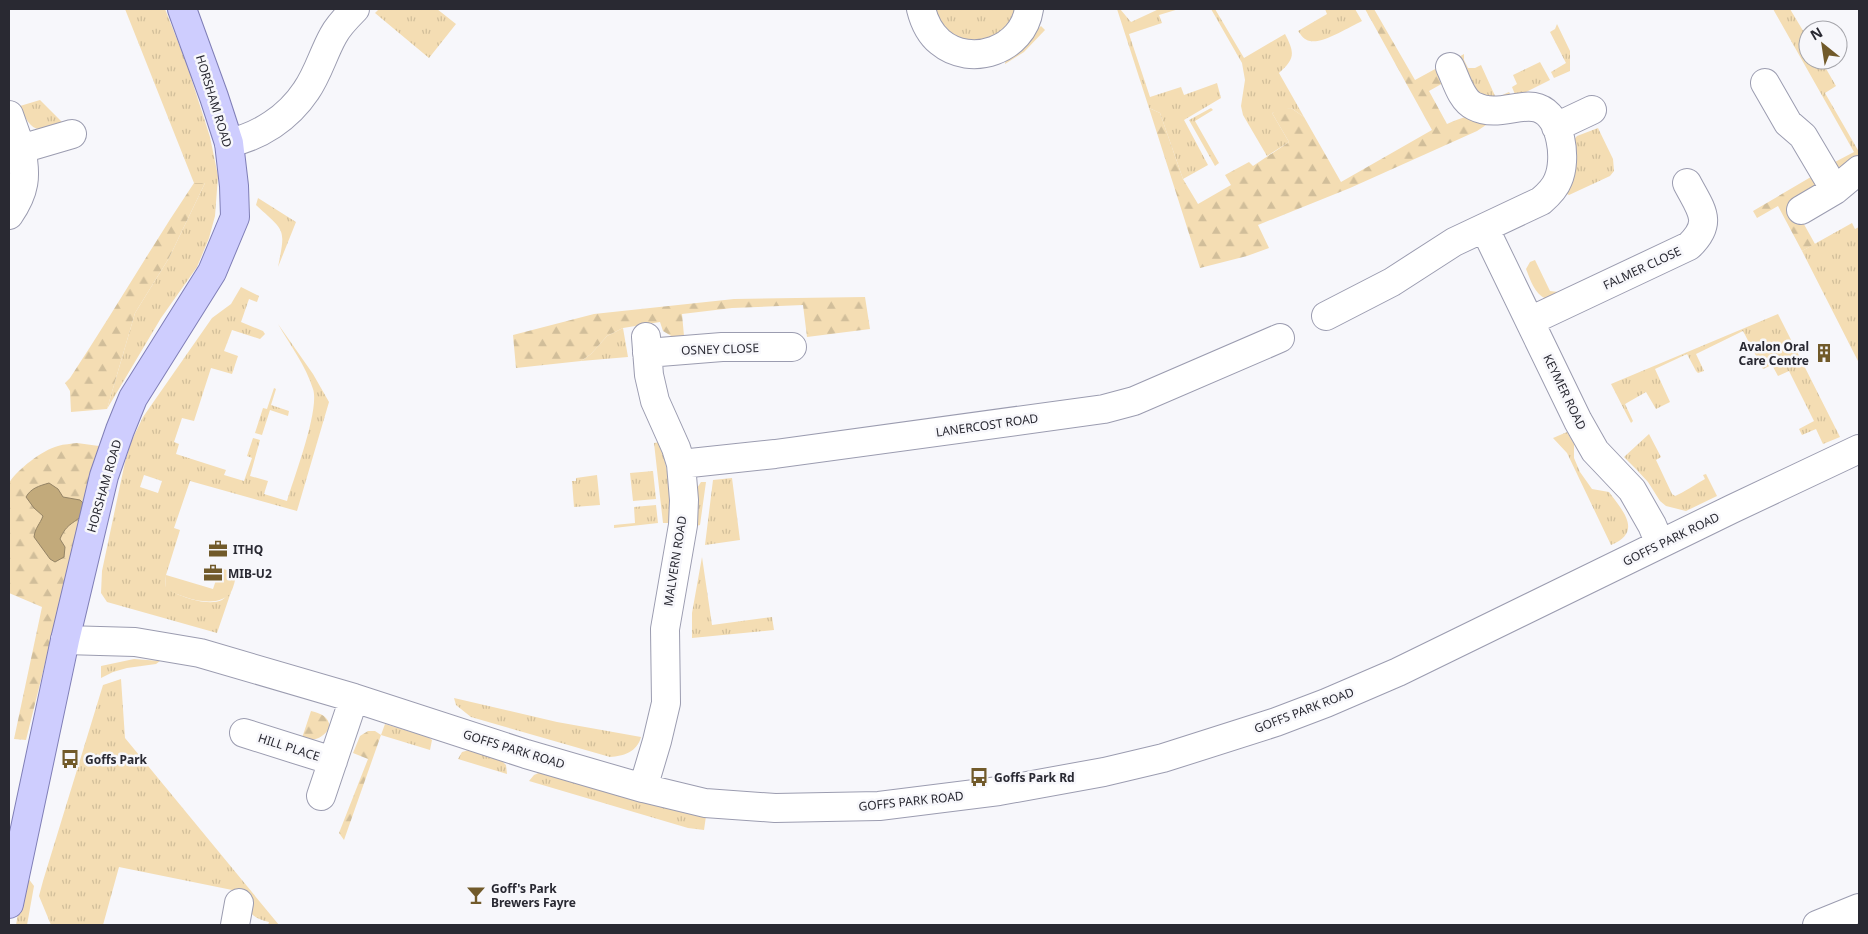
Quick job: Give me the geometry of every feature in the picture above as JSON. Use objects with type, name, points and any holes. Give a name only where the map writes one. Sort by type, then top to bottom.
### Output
[{"type":"main road","name":"HORSHAM ROAD","points":[[9,904],[65,640],[104,476],[133,398],[212,272],[235,217],[234,186],[229,143],[182,9]]},
{"type":"street","points":[[229,143],[243,140],[268,128],[290,111],[306,92],[334,34],[354,9]]},
{"type":"street","points":[[921,9],[927,27],[939,42],[955,51],[973,55],[991,52],[1007,44],[1020,32],[1028,16],[1029,9]]},
{"type":"street","points":[[1326,316],[1392,282],[1454,242],[1541,201],[1551,192],[1558,181],[1562,167],[1561,140],[1550,116],[1539,108],[1496,111],[1481,109],[1471,105],[1463,95],[1450,67]]},
{"type":"street","points":[[1765,83],[1788,123],[1803,136],[1835,190]]},
{"type":"street","points":[[1556,127],[1592,110]]},
{"type":"street","points":[[9,115],[25,167],[23,187],[9,215]]},
{"type":"street","points":[[21,149],[72,134]]},
{"type":"street","points":[[1801,210],[1835,190],[1859,170]]},
{"type":"street","name":"FALMER CLOSE","points":[[1530,321],[1689,246],[1700,236],[1704,225],[1701,210],[1687,183]]},
{"type":"street","name":"KEYMER ROAD","points":[[1485,229],[1578,421],[1595,451],[1632,490],[1652,525],[1660,544]]},
{"type":"street","name":"LANERCOST ROAD","points":[[681,464],[775,454],[1104,409],[1142,398],[1280,338]]},
{"type":"street","name":"MALVERN ROAD","points":[[643,788],[658,741],[666,703],[665,629],[683,525],[684,500],[681,464],[655,401],[648,375],[646,345]]},
{"type":"street","name":"OSNEY CLOSE","points":[[646,345],[792,347]]},
{"type":"street","name":"GOFFS PARK ROAD","points":[[65,640],[135,642],[200,653],[354,698],[526,754],[643,788],[705,803],[774,808],[879,806],[940,799],[1104,772],[1222,741],[1326,703],[1476,636],[1660,544],[1859,449]]},
{"type":"street","name":"HILL PLACE","points":[[321,796],[354,698]]},
{"type":"street","name":"HILL PLACE","points":[[244,733],[333,762]]},
{"type":"street","points":[[1817,925],[1852,915]]},
{"type":"green space","points":[[125,9],[165,9],[186,62],[210,137],[218,176],[215,216],[209,238],[197,267],[161,318],[107,409],[135,313],[169,258],[205,183],[194,183]]},
{"type":"green space","points":[[379,9],[437,9],[456,24],[429,58],[375,13]]},
{"type":"green space","points":[[931,9],[1020,9],[1010,29],[982,44],[951,38]]},
{"type":"green space","points":[[1117,9],[1120,9],[1131,22],[1159,9],[1179,9],[1159,15],[1162,23],[1129,34],[1150,97],[1181,87],[1184,95],[1217,83],[1221,98],[1184,120],[1208,165],[1183,179],[1160,113],[1149,108]]},
{"type":"green space","points":[[1211,9],[1215,9],[1244,58],[1285,34],[1291,46],[1291,60],[1279,73],[1304,117],[1291,108],[1272,113],[1289,142],[1267,156],[1243,115],[1241,106],[1245,80],[1242,63]]},
{"type":"green space","points":[[1325,9],[1355,9],[1362,21],[1322,40],[1306,40],[1298,31],[1327,14]]},
{"type":"green space","points":[[1365,9],[1374,9],[1415,80],[1437,68],[1445,82],[1429,91],[1447,124],[1469,116],[1492,121],[1477,131],[1350,188],[1258,225],[1269,248],[1247,256],[1200,268],[1149,108],[1160,113],[1183,179],[1198,204],[1231,185],[1225,175],[1249,162],[1253,166],[1289,142],[1272,113],[1281,109],[1291,108],[1304,117],[1341,182],[1432,130]]},
{"type":"green space","points":[[1773,9],[1790,9],[1798,22],[1798,53]]},
{"type":"green space","points":[[1557,24],[1570,51],[1570,71],[1554,78],[1551,72],[1566,63],[1550,32],[1555,29]]},
{"type":"green space","points":[[1041,26],[1045,30],[1024,52],[1005,64],[1006,57]]},
{"type":"green space","points":[[1464,54],[1464,60],[1468,68],[1475,68],[1481,65],[1496,98],[1509,92],[1513,98],[1481,101],[1457,58]]},
{"type":"green space","points":[[1540,62],[1550,80],[1516,97],[1512,87],[1517,84],[1513,75]]},
{"type":"green space","points":[[1808,70],[1827,70],[1836,86],[1825,93],[1859,152],[1859,156],[1847,165],[1839,167],[1833,163],[1854,152]]},
{"type":"green space","points":[[40,100],[62,122],[63,127],[40,129],[31,125],[20,106]]},
{"type":"green space","points":[[1211,108],[1213,110],[1195,121],[1219,163],[1215,166],[1189,120]]},
{"type":"green space","points":[[1598,128],[1613,159],[1614,171],[1610,176],[1569,195],[1563,192],[1572,142],[1577,136]]},
{"type":"green space","points":[[1816,174],[1816,186],[1791,201],[1815,244],[1802,251],[1778,206],[1757,218],[1753,211]]},
{"type":"green space","points":[[194,183],[205,183],[169,258],[135,313],[107,409],[71,412],[70,391],[65,383],[86,354]]},
{"type":"green space","points":[[258,198],[296,222],[278,267],[282,244],[281,231],[273,220],[256,205]]},
{"type":"green space","points":[[1852,223],[1855,229],[1859,227],[1859,363],[1802,251]]},
{"type":"green space","points":[[1535,260],[1550,291],[1558,292],[1558,295],[1546,299],[1536,290],[1526,269],[1530,262]]},
{"type":"green space","points":[[241,287],[259,296],[257,302],[249,299],[241,322],[263,331],[265,334],[260,339],[232,330],[224,351],[238,356],[232,374],[211,368],[194,421],[182,418],[174,442],[179,444],[176,454],[226,470],[224,475],[244,481],[252,458],[247,456],[253,438],[260,440],[250,476],[268,481],[264,494],[287,501],[310,427],[314,399],[313,389],[306,372],[278,324],[313,374],[329,402],[297,511],[190,481],[174,528],[180,530],[166,575],[165,587],[192,600],[208,602],[222,600],[231,592],[217,633],[107,602],[101,593],[102,571],[131,442],[143,417],[212,318],[231,304]],"holes":[[[144,475],[162,481],[158,493],[140,487]]]},
{"type":"green space","points":[[865,297],[870,329],[807,337],[803,305],[732,308],[682,314],[684,336],[673,337],[663,331],[660,322],[623,328],[607,336],[591,354],[581,361],[516,368],[513,335],[594,314],[734,299]]},
{"type":"green space","points":[[1778,314],[1840,437],[1823,444],[1816,429],[1802,435],[1799,429],[1814,421],[1789,371],[1778,376],[1772,365],[1763,369],[1743,331],[1696,354],[1704,371],[1698,373],[1696,371],[1687,354],[1655,369],[1670,402],[1656,409],[1646,392],[1625,404],[1633,421],[1631,423],[1611,384]]},
{"type":"green space","points":[[623,328],[628,357],[581,361],[591,354],[607,336]]},
{"type":"green space","points":[[274,388],[276,389],[271,405],[289,411],[288,416],[270,410],[262,435],[255,433],[263,408],[267,409]]},
{"type":"green space","points":[[1567,432],[1574,444],[1574,458],[1580,472],[1592,489],[1609,492],[1620,506],[1627,521],[1628,528],[1626,534],[1621,540],[1611,545],[1567,453],[1553,438]]},
{"type":"green space","points":[[1649,434],[1661,457],[1656,460],[1672,494],[1675,496],[1686,491],[1705,479],[1703,475],[1706,474],[1717,496],[1686,511],[1666,506],[1660,501],[1648,482],[1624,457]]},
{"type":"green space","points":[[660,442],[670,492],[669,523],[663,523],[654,443]]},
{"type":"green space","points":[[77,443],[99,446],[26,740],[14,739],[42,607],[9,593],[9,483],[38,456],[60,445]]},
{"type":"green space","points":[[653,471],[656,499],[633,501],[630,473]]},
{"type":"green space","points":[[597,475],[600,505],[574,507],[572,481],[576,481],[576,478]]},
{"type":"green space","points":[[732,478],[740,540],[705,545],[713,480]]},
{"type":"green space","points":[[701,482],[706,482],[700,525],[696,526],[695,491]]},
{"type":"green space","points":[[656,505],[658,523],[614,528],[614,525],[635,523],[634,507]]},
{"type":"green space","points":[[702,557],[712,625],[772,617],[774,630],[692,638],[692,613]]},
{"type":"green space","points":[[220,568],[237,573],[231,592],[225,598],[217,601],[189,598],[165,588],[166,575],[213,589]]},
{"type":"green space","points":[[134,659],[160,661],[156,664],[113,672],[101,678],[101,666]]},
{"type":"green space","points":[[121,679],[125,738],[279,925],[268,925],[269,922],[251,913],[247,893],[119,867],[103,925],[51,925],[39,896],[43,881],[103,685]]},
{"type":"green space","points":[[454,698],[557,722],[641,737],[633,750],[620,756],[610,757],[471,717],[456,705]]},
{"type":"green space","points":[[311,711],[324,716],[328,720],[330,727],[324,734],[311,740],[302,738]]},
{"type":"green space","points":[[385,724],[428,737],[432,740],[430,750],[381,735]]},
{"type":"green space","points":[[368,731],[375,731],[381,735],[344,840],[339,833],[368,759],[353,753],[360,736]]},
{"type":"green space","points":[[469,750],[501,760],[506,765],[507,774],[458,759],[462,752]]},
{"type":"green space","points":[[543,771],[706,816],[704,830],[688,828],[529,781],[534,775]]},
{"type":"green space","points":[[25,874],[34,886],[27,925],[16,925]]},
{"type":"shaded area","points":[[49,483],[58,489],[63,497],[80,500],[83,503],[84,513],[68,526],[63,533],[60,539],[65,547],[64,557],[55,562],[50,559],[34,537],[43,516],[26,497],[33,489]]},
{"type":"place","name":"Avalon Oral Care Centre","points":[[1824,353]]},
{"type":"place","name":"ITHQ","points":[[218,549]]},
{"type":"place","name":"MIB-U2","points":[[213,573]]},
{"type":"place","name":"Goffs Park","points":[[70,759]]},
{"type":"place","name":"Goffs Park Rd","points":[[979,777]]},
{"type":"place","name":"Goff's Park Brewers Fayre","points":[[476,895]]}]
